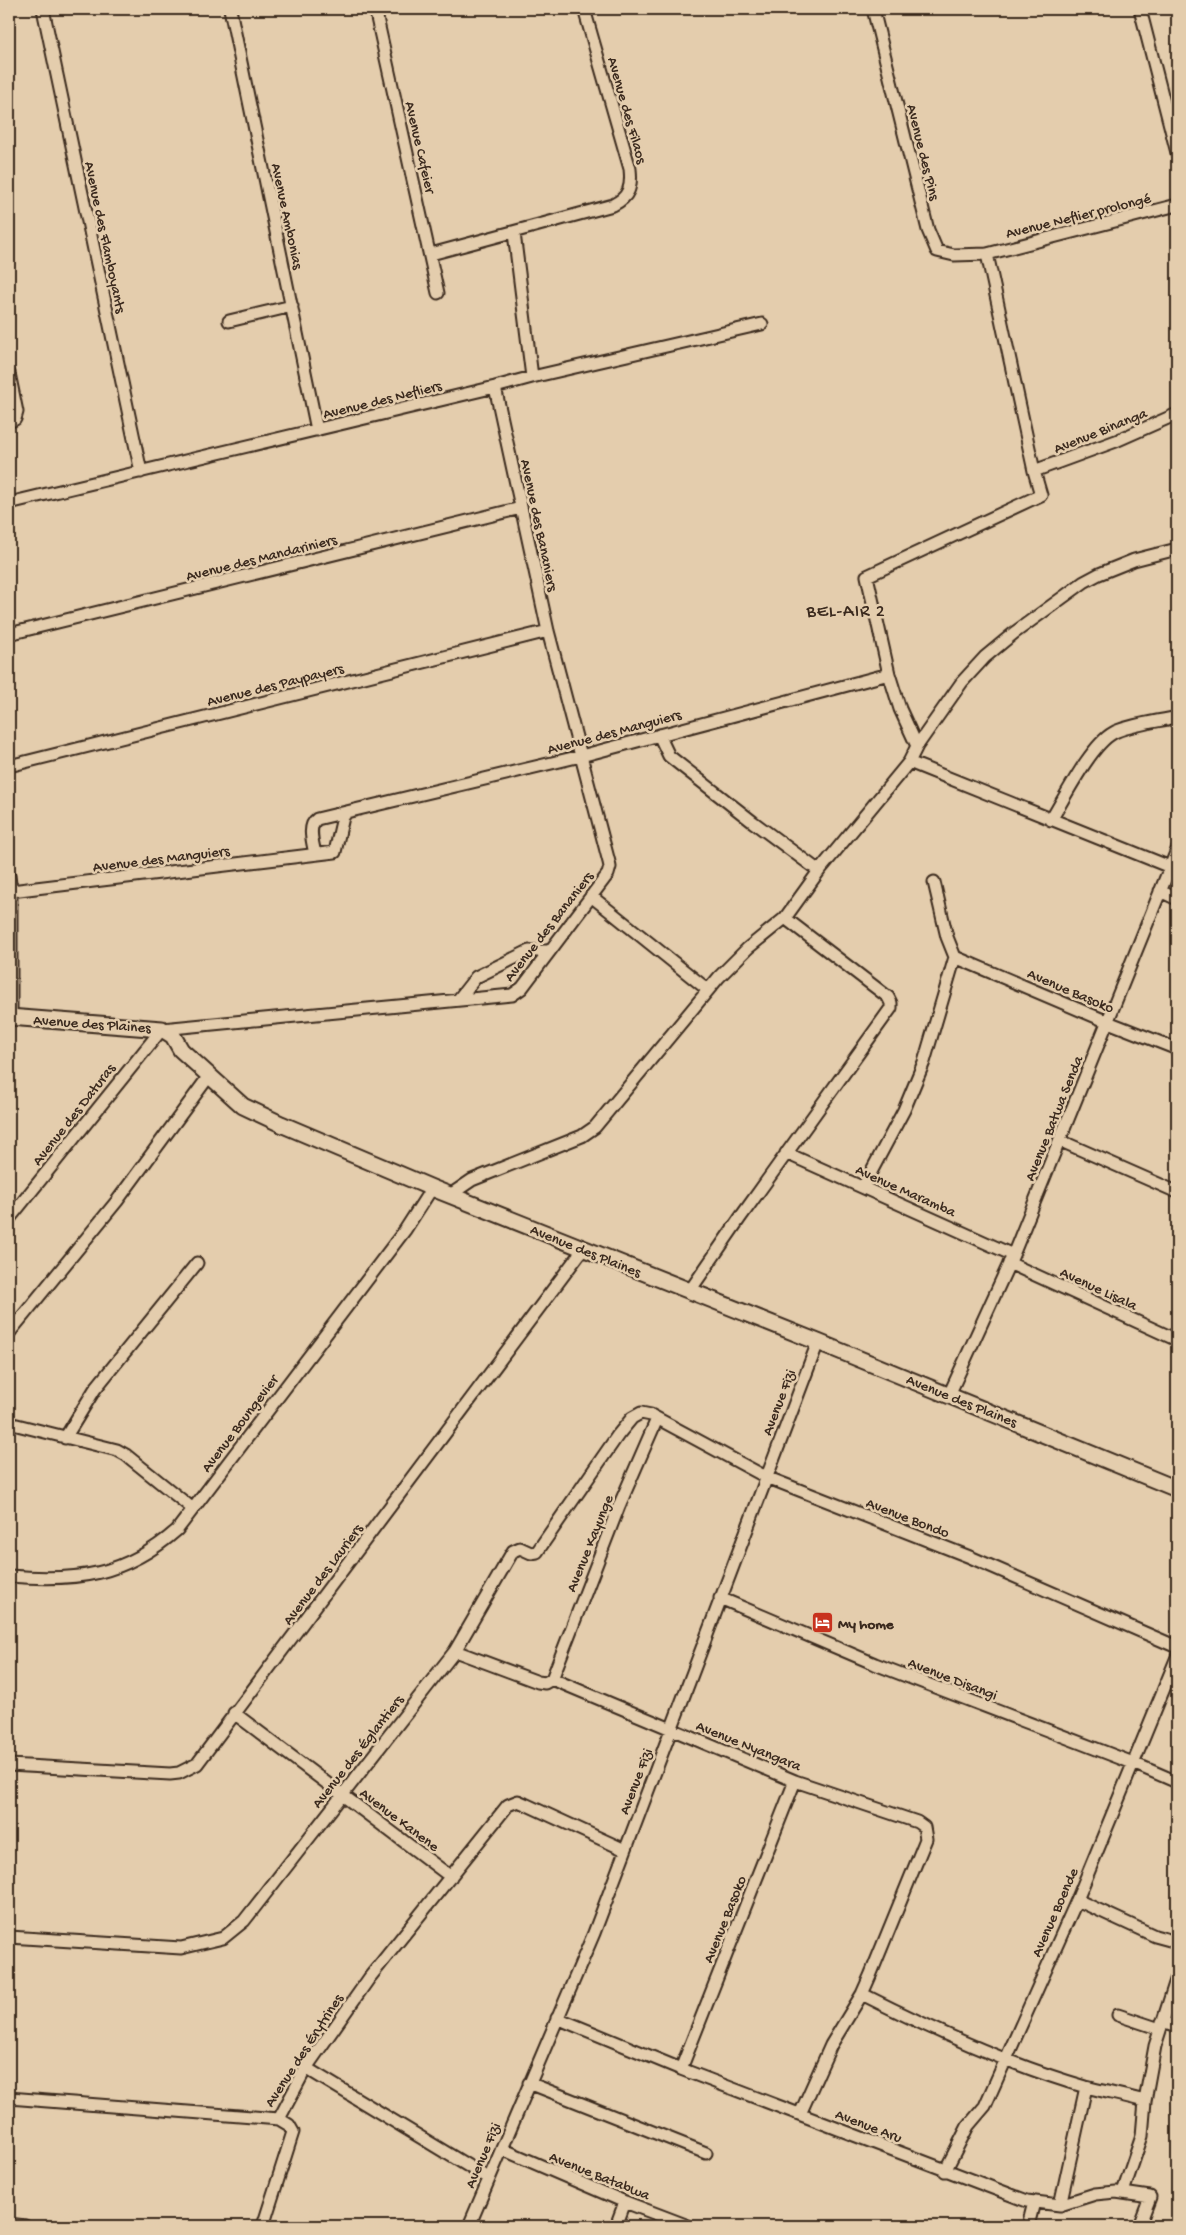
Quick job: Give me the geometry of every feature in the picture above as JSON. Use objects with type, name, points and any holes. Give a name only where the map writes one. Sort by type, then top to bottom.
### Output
[{"type":"street","name":"Avenue des Flamboyants","points":[[43,9],[141,472]]},
{"type":"street","name":"Avenue Ambonias","points":[[230,9],[317,430]]},
{"type":"street","name":"Avenue Cafeier","points":[[374,9],[384,59],[431,254],[438,293]]},
{"type":"street","name":"Avenue des Filaos","points":[[431,254],[514,233],[613,205],[623,200],[630,187],[630,170],[584,9]]},
{"type":"street","name":"Avenue des Pins","points":[[873,9],[933,246],[940,253],[949,255],[987,254]]},
{"type":"street","points":[[1140,9],[1177,153]]},
{"type":"street","name":"Avenue Neflier prolongé","points":[[987,254],[1177,205]]},
{"type":"street","points":[[514,233],[532,377]]},
{"type":"street","points":[[917,746],[900,709],[889,674],[867,582],[868,574],[1040,497],[987,254]]},
{"type":"street","points":[[229,321],[292,306]]},
{"type":"street","name":"Avenue des Nefliers","points":[[9,503],[532,377],[762,324]]},
{"type":"street","points":[[9,373],[17,412],[16,418],[9,422]]},
{"type":"street","name":"Avenue des Bananiers","points":[[162,1029],[509,995],[518,992],[608,874],[610,867],[548,632],[494,387]]},
{"type":"street","name":"Avenue Binanga","points":[[1034,471],[1116,442],[1177,414]]},
{"type":"street","name":"Avenue des Mandariniers","points":[[9,634],[521,508]]},
{"type":"street","points":[[450,1195],[472,1180],[589,1132],[601,1121],[708,990],[748,948],[786,918],[819,871],[909,762],[917,746],[972,670],[985,657],[1014,633],[1084,582],[1134,560],[1177,549]]},
{"type":"street","name":"Avenue des Paypayers","points":[[9,766],[548,632]]},
{"type":"street","name":"Avenue des Manguiers","points":[[314,854],[313,823],[317,819],[581,756],[889,674]]},
{"type":"street","points":[[1051,820],[1082,769],[1105,740],[1114,732],[1177,718]]},
{"type":"street","points":[[659,735],[669,756],[819,871]]},
{"type":"street","points":[[909,762],[1170,867]]},
{"type":"street","name":"Avenue des Manguiers","points":[[11,891],[336,851],[343,817],[346,813]]},
{"type":"street","name":"Avenue Batwa Senda","points":[[949,1395],[1011,1259],[1061,1141],[1177,850]]},
{"type":"street","points":[[9,876],[11,891],[10,1017]]},
{"type":"street","points":[[863,1186],[904,1110],[920,1070],[936,1025],[954,957],[934,882]]},
{"type":"street","points":[[1160,891],[1177,899]]},
{"type":"street","points":[[591,896],[708,990]]},
{"type":"street","points":[[689,1292],[786,1153],[889,1013],[891,1003],[888,997],[786,918]]},
{"type":"street","points":[[458,1000],[476,977],[524,952],[534,950],[550,951]]},
{"type":"street","name":"Avenue Basoko","points":[[954,957],[1177,1049]]},
{"type":"street","name":"Avenue des Plaines","points":[[10,1017],[162,1029],[173,1036],[181,1050],[243,1106],[306,1135],[432,1188],[818,1342],[1177,1489]]},
{"type":"street","name":"Avenue des Daturas","points":[[9,1219],[162,1029]]},
{"type":"street","points":[[9,1333],[117,1201],[209,1076]]},
{"type":"street","points":[[1061,1141],[1177,1192]]},
{"type":"street","name":"Avenue Maramba","points":[[786,1153],[863,1186],[1011,1259]]},
{"type":"street","name":"Avenue Boungevier","points":[[9,1576],[49,1580],[71,1578],[124,1564],[140,1558],[157,1548],[177,1530],[405,1230],[432,1188]]},
{"type":"street","name":"Avenue des Lauriers","points":[[9,1765],[179,1773],[197,1764],[398,1499],[584,1248]]},
{"type":"street","name":"Avenue Lisala","points":[[1011,1259],[1177,1340]]},
{"type":"street","points":[[66,1438],[95,1390],[197,1263]]},
{"type":"street","name":"Avenue Fizi","points":[[469,2226],[594,1933],[818,1342]]},
{"type":"street","name":"Avenue Bondo","points":[[632,1418],[641,1413],[651,1415],[766,1477],[970,1557],[1177,1647]]},
{"type":"street","name":"Avenue des Églantiers","points":[[9,1936],[181,1948],[223,1938],[244,1921],[455,1651],[513,1552],[520,1548],[531,1553],[537,1552],[586,1478],[632,1418]]},
{"type":"street","name":"Avenue Kayunge","points":[[552,1679],[620,1506],[657,1419]]},
{"type":"street","points":[[9,1423],[66,1438],[107,1446],[126,1454],[193,1509]]},
{"type":"street","name":"Avenue Disangi","points":[[720,1598],[875,1664],[1133,1763],[1177,1782]]},
{"type":"street","points":[[455,1651],[538,1682],[545,1683],[552,1679]]},
{"type":"street","name":"Avenue Boende","points":[[944,2170],[968,2126],[985,2106],[1077,1900],[1177,1657]]},
{"type":"street","name":"Avenue Nyangara","points":[[552,1679],[795,1780],[917,1822],[926,1830],[926,1839],[862,1994]]},
{"type":"street","name":"Avenue Kanene","points":[[234,1713],[451,1877]]},
{"type":"street","name":"Avenue Basoko","points":[[681,2069],[795,1780]]},
{"type":"street","name":"Avenue des Érytrines","points":[[9,2098],[279,2119],[306,2068],[370,1977],[508,1805],[518,1802],[625,1850]]},
{"type":"street","points":[[1077,1900],[1155,1936],[1177,1942]]},
{"type":"street","points":[[1123,2192],[1142,2136],[1145,2101],[1161,2026],[1177,1977]]},
{"type":"street","points":[[800,2114],[831,2045],[862,1994],[1005,2058],[1086,2087],[1145,2101]]},
{"type":"street","points":[[1118,2015],[1161,2026],[1177,2027]]},
{"type":"street","name":"Avenue Aru","points":[[557,2018],[681,2069],[944,2170],[1034,2202],[1060,2205],[1106,2192],[1123,2192],[1150,2198],[1139,2226]]},
{"type":"street","points":[[306,2068],[488,2178]]},
{"type":"street","points":[[529,2083],[706,2153]]},
{"type":"street","points":[[1060,2205],[1086,2087]]},
{"type":"street","points":[[263,2226],[293,2132],[290,2125],[279,2119]]},
{"type":"street","name":"Avenue Batabwa","points":[[502,2149],[625,2202],[688,2226]]},
{"type":"street","points":[[616,2226],[625,2202]]},
{"type":"street","points":[[1028,2226],[1034,2202]]},
{"type":"street","points":[[9,2224],[25,2226]]},
{"type":"place","name":"My home","points":[[822,1623]]},
{"type":"district","name":"BEL-AIR 2","points":[[846,610]]}]
